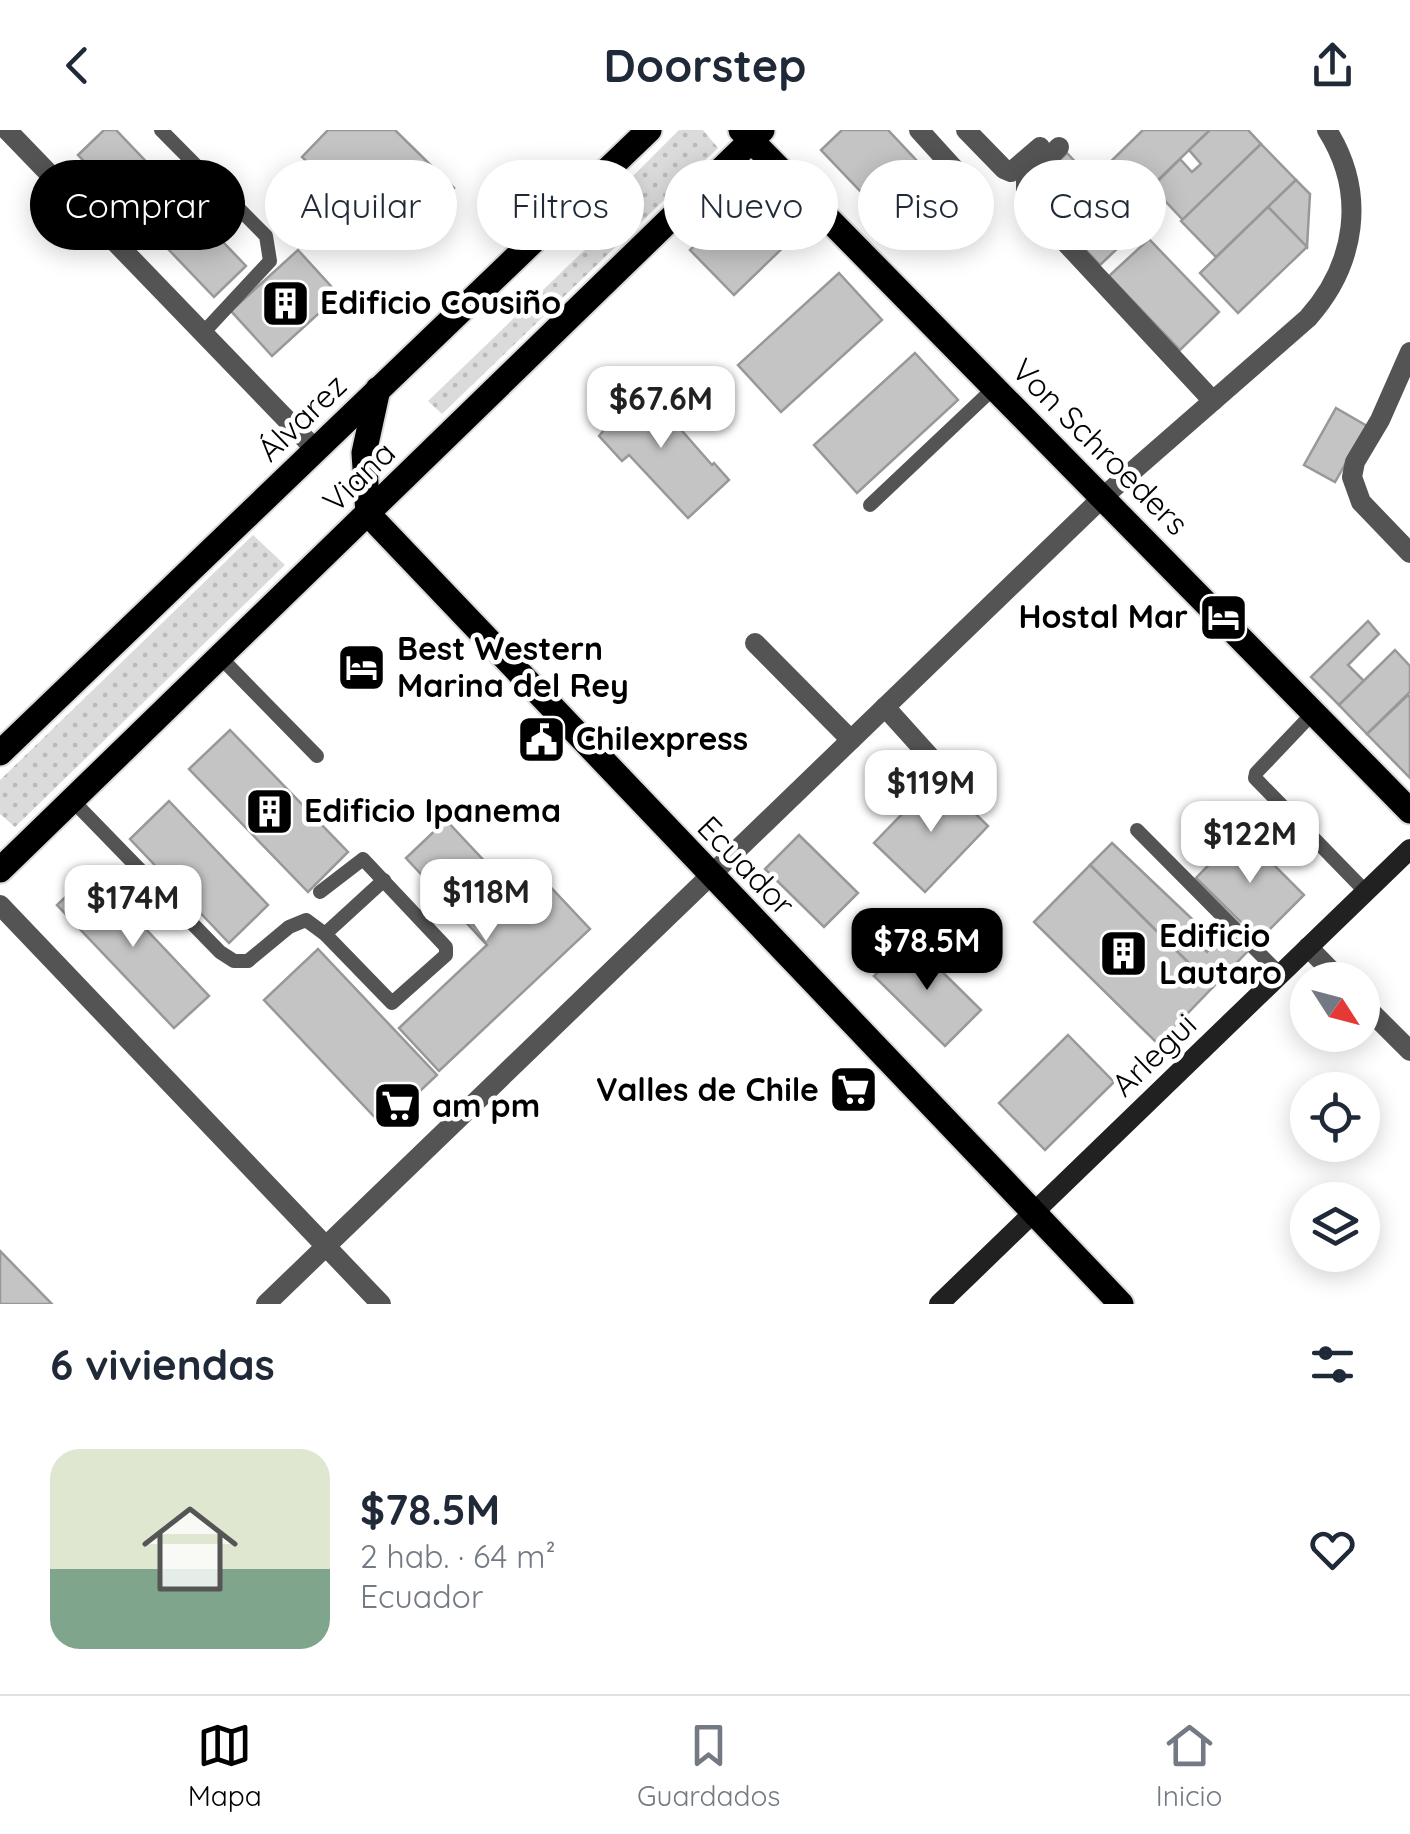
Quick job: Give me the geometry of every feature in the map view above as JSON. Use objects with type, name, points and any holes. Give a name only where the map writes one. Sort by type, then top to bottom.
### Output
[{"type":"main road","name":"Álvarez","points":[[0,753],[648,130]]},
{"type":"main road","name":"Von Schroeders","points":[[751,133],[1410,811]]},
{"type":"main road","name":"Viana","points":[[0,870],[368,514],[751,133]]},
{"type":"main road","points":[[368,514],[364,453],[378,390]]},
{"type":"main road","name":"Ecuador","points":[[368,514],[1120,1304]]},
{"type":"main road","name":"Arlegui","points":[[939,1304],[1410,849]]},
{"type":"street","points":[[8,130],[316,450]]},
{"type":"street","points":[[919,130],[946,160]]},
{"type":"street","points":[[966,130],[1011,172],[1049,147],[1026,181],[1026,200],[1214,401]]},
{"type":"street","points":[[266,1304],[1103,497],[1308,318],[1344,263],[1350,242],[1352,198],[1343,160],[1327,130]]},
{"type":"street","points":[[1410,352],[1352,477],[1361,502],[1410,553]]},
{"type":"street","points":[[755,642],[851,740]]},
{"type":"street","points":[[886,707],[950,779]]},
{"type":"street","points":[[0,904],[381,1304]]},
{"type":"street","points":[[1308,948],[1322,962]]},
{"type":"street","points":[[1380,1020],[1410,1051]]},
{"type":"lane","points":[[161,130],[266,236],[270,246],[270,260],[203,333]]},
{"type":"lane","points":[[870,506],[994,387]]},
{"type":"lane","points":[[221,658],[318,756]]},
{"type":"lane","points":[[1314,712],[1256,778],[1366,892]]},
{"type":"lane","points":[[72,800],[220,952],[234,961],[248,961],[300,920],[312,923],[392,1003],[446,956],[446,946],[368,862],[358,860],[320,892]]},
{"type":"lane","points":[[1137,830],[1280,974]]},
{"type":"lane","points":[[325,934],[384,880]]},
{"type":"shaded area","points":[[679,130],[703,130],[718,148],[706,160],[664,160],[664,200],[644,219],[644,165]]},
{"type":"shaded area","points":[[584,250],[612,250],[442,414],[428,401]]},
{"type":"shaded area","points":[[253,535],[285,565],[15,827],[0,814],[0,780]]},
{"type":"building","points":[[104,130],[116,130],[145,160],[83,160],[78,155]]},
{"type":"building","points":[[328,130],[395,130],[426,160],[305,160],[302,157]]},
{"type":"building","points":[[842,130],[888,130],[916,160],[858,160],[858,189],[838,168],[838,160],[831,160],[821,150]]},
{"type":"building","points":[[1143,130],[1210,130],[1166,172],[1166,160],[1112,160]]},
{"type":"building","points":[[1210,130],[1248,130],[1261,144],[1183,220],[1166,202],[1166,173],[1180,159],[1192,172],[1201,164],[1189,150]]},
{"type":"building","points":[[1261,144],[1296,180],[1216,257],[1181,221]]},
{"type":"building","points":[[1296,180],[1310,194],[1307,247],[1268,207]]},
{"type":"building","points":[[1268,207],[1307,247],[1238,313],[1200,273]]},
{"type":"building","points":[[169,250],[231,250],[246,266],[214,297]]},
{"type":"building","name":"Edificio Cousiño","points":[[298,250],[339,295],[272,356],[231,311]]},
{"type":"building","points":[[690,250],[780,250],[734,295]]},
{"type":"building","points":[[1086,250],[1116,250],[1100,265]]},
{"type":"building","points":[[1137,250],[1160,250],[1219,312],[1180,350],[1109,276]]},
{"type":"building","points":[[839,273],[882,320],[781,412],[738,365]]},
{"type":"building","points":[[915,353],[958,400],[857,493],[814,445]]},
{"type":"building","points":[[640,383],[729,480],[688,518],[629,455],[622,461],[599,436],[604,430],[597,423]]},
{"type":"building","points":[[1336,408],[1367,426],[1335,482],[1304,465]]},
{"type":"building","points":[[1368,621],[1379,634],[1348,665],[1364,681],[1339,705],[1311,677]]},
{"type":"building","points":[[1395,650],[1410,666],[1410,692],[1367,734],[1339,705]]},
{"type":"building","points":[[1410,697],[1410,778],[1367,734]]},
{"type":"building","name":"Edificio Ipanema","points":[[230,730],[348,852],[308,892],[189,769]]},
{"type":"building","points":[[938,777],[988,826],[925,892],[874,843]]},
{"type":"building","points":[[169,801],[268,905],[229,943],[130,839]]},
{"type":"building","points":[[446,820],[520,899],[542,878],[590,929],[439,1071],[399,1028],[487,945],[406,858]]},
{"type":"building","points":[[1241,832],[1304,895],[1259,940],[1196,878]]},
{"type":"building","points":[[799,835],[858,893],[824,927],[765,869]]},
{"type":"building","points":[[1112,843],[1210,936],[1200,945],[1207,952],[1228,929],[1249,950],[1213,987],[1090,865]]},
{"type":"building","name":"Edificio Lautaro","points":[[1090,865],[1213,987],[1158,1044],[1034,922]]},
{"type":"building","points":[[92,872],[209,996],[174,1028],[57,905]]},
{"type":"building","points":[[910,940],[981,1010],[945,1046],[874,976]]},
{"type":"building","points":[[318,949],[437,1075],[383,1126],[264,1000]]},
{"type":"building","points":[[1068,1035],[1114,1082],[1045,1150],[999,1103]]},
{"type":"building","points":[[0,1251],[52,1304],[0,1304]]},
{"type":"place","name":"Edificio Cousiño","points":[[285,303]]},
{"type":"place","name":"Hostal Mar","points":[[1223,617]]},
{"type":"place","name":"Best Western Marina del Rey","points":[[362,667]]},
{"type":"place","name":"Chilexpress","points":[[541,739]]},
{"type":"place","name":"Edificio Ipanema","points":[[269,811]]},
{"type":"place","name":"Edificio Lautaro","points":[[1124,954]]},
{"type":"place","name":"Valles de Chile","points":[[854,1090]]},
{"type":"place","name":"am pm","points":[[397,1106]]}]
